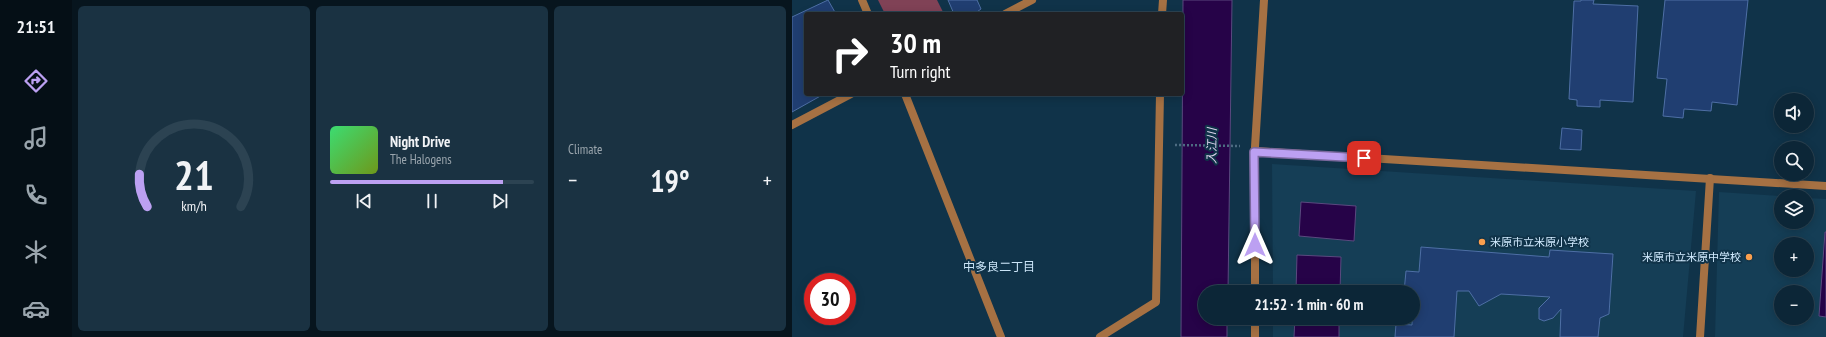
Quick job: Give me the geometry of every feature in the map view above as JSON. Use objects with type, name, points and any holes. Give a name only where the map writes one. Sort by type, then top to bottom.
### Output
[{"type":"street","points":[[862,0],[867,12]]},
{"type":"street","points":[[1009,12],[1032,0]]},
{"type":"street","points":[[1162,12],[1163,0]]},
{"type":"street","points":[[1255,285],[1254,152],[1264,0]]},
{"type":"street","points":[[792,125],[847,96]]},
{"type":"street","points":[[906,96],[1001,337]]},
{"type":"street","points":[[1100,337],[1156,302],[1160,96]]},
{"type":"street","points":[[1254,152],[1826,186]]},
{"type":"street","points":[[1700,337],[1710,178]]},
{"type":"street","points":[[1255,325],[1255,337]]},
{"type":"path","points":[[1180,145],[1240,146]]},
{"type":"shaded area","points":[[878,0],[937,0],[943,12],[884,12]]},
{"type":"shaded area","name":"米原市立米原小学校","points":[[1272,164],[1696,191],[1683,337],[1273,337],[1273,325],[1420,325],[1420,285],[1273,285]]},
{"type":"shaded area","name":"米原市立米原中学校","points":[[1719,192],[1774,196],[1774,229],[1814,229],[1814,198],[1826,199],[1826,337],[1715,337]]},
{"type":"water","name":"入江川","points":[[1183,0],[1232,0],[1228,285],[1198,285],[1198,325],[1227,325],[1227,337],[1181,337]]},
{"type":"water","points":[[1301,202],[1356,206],[1354,241],[1299,236]]},
{"type":"water","points":[[1826,232],[1826,317],[1819,316]]},
{"type":"water","points":[[1297,255],[1341,257],[1340,285],[1296,285]]},
{"type":"water","points":[[1295,325],[1339,325],[1339,337],[1294,337]]},
{"type":"building","points":[[828,0],[835,12],[804,12],[804,96],[820,96],[792,112],[792,17]]},
{"type":"building","points":[[948,0],[977,0],[981,9],[977,12],[953,12]]},
{"type":"building","points":[[1594,0],[1593,4],[1638,6],[1633,102],[1600,100],[1600,107],[1577,106],[1577,100],[1569,99],[1574,1]]},
{"type":"building","points":[[1665,0],[1748,0],[1737,105],[1712,102],[1711,111],[1684,109],[1683,118],[1663,116],[1667,79],[1657,78]]},
{"type":"building","points":[[1562,128],[1582,130],[1581,150],[1560,149]]},
{"type":"building","points":[[1421,247],[1549,257],[1550,250],[1613,254],[1609,314],[1600,318],[1598,337],[1560,337],[1561,309],[1553,318],[1544,321],[1539,319],[1539,308],[1550,297],[1501,294],[1479,306],[1469,291],[1457,291],[1454,337],[1395,337],[1396,325],[1420,325],[1420,285],[1405,285],[1406,271],[1419,272]]},
{"type":"place","name":"米原市立米原小学校","points":[[1482,242]]},
{"type":"place","name":"米原市立米原中学校","points":[[1749,257]]},
{"type":"district","name":"中多良二丁目","points":[[999,267]]},
{"type":"route","points":[[1255,245],[1254,152],[1364,158]]}]
